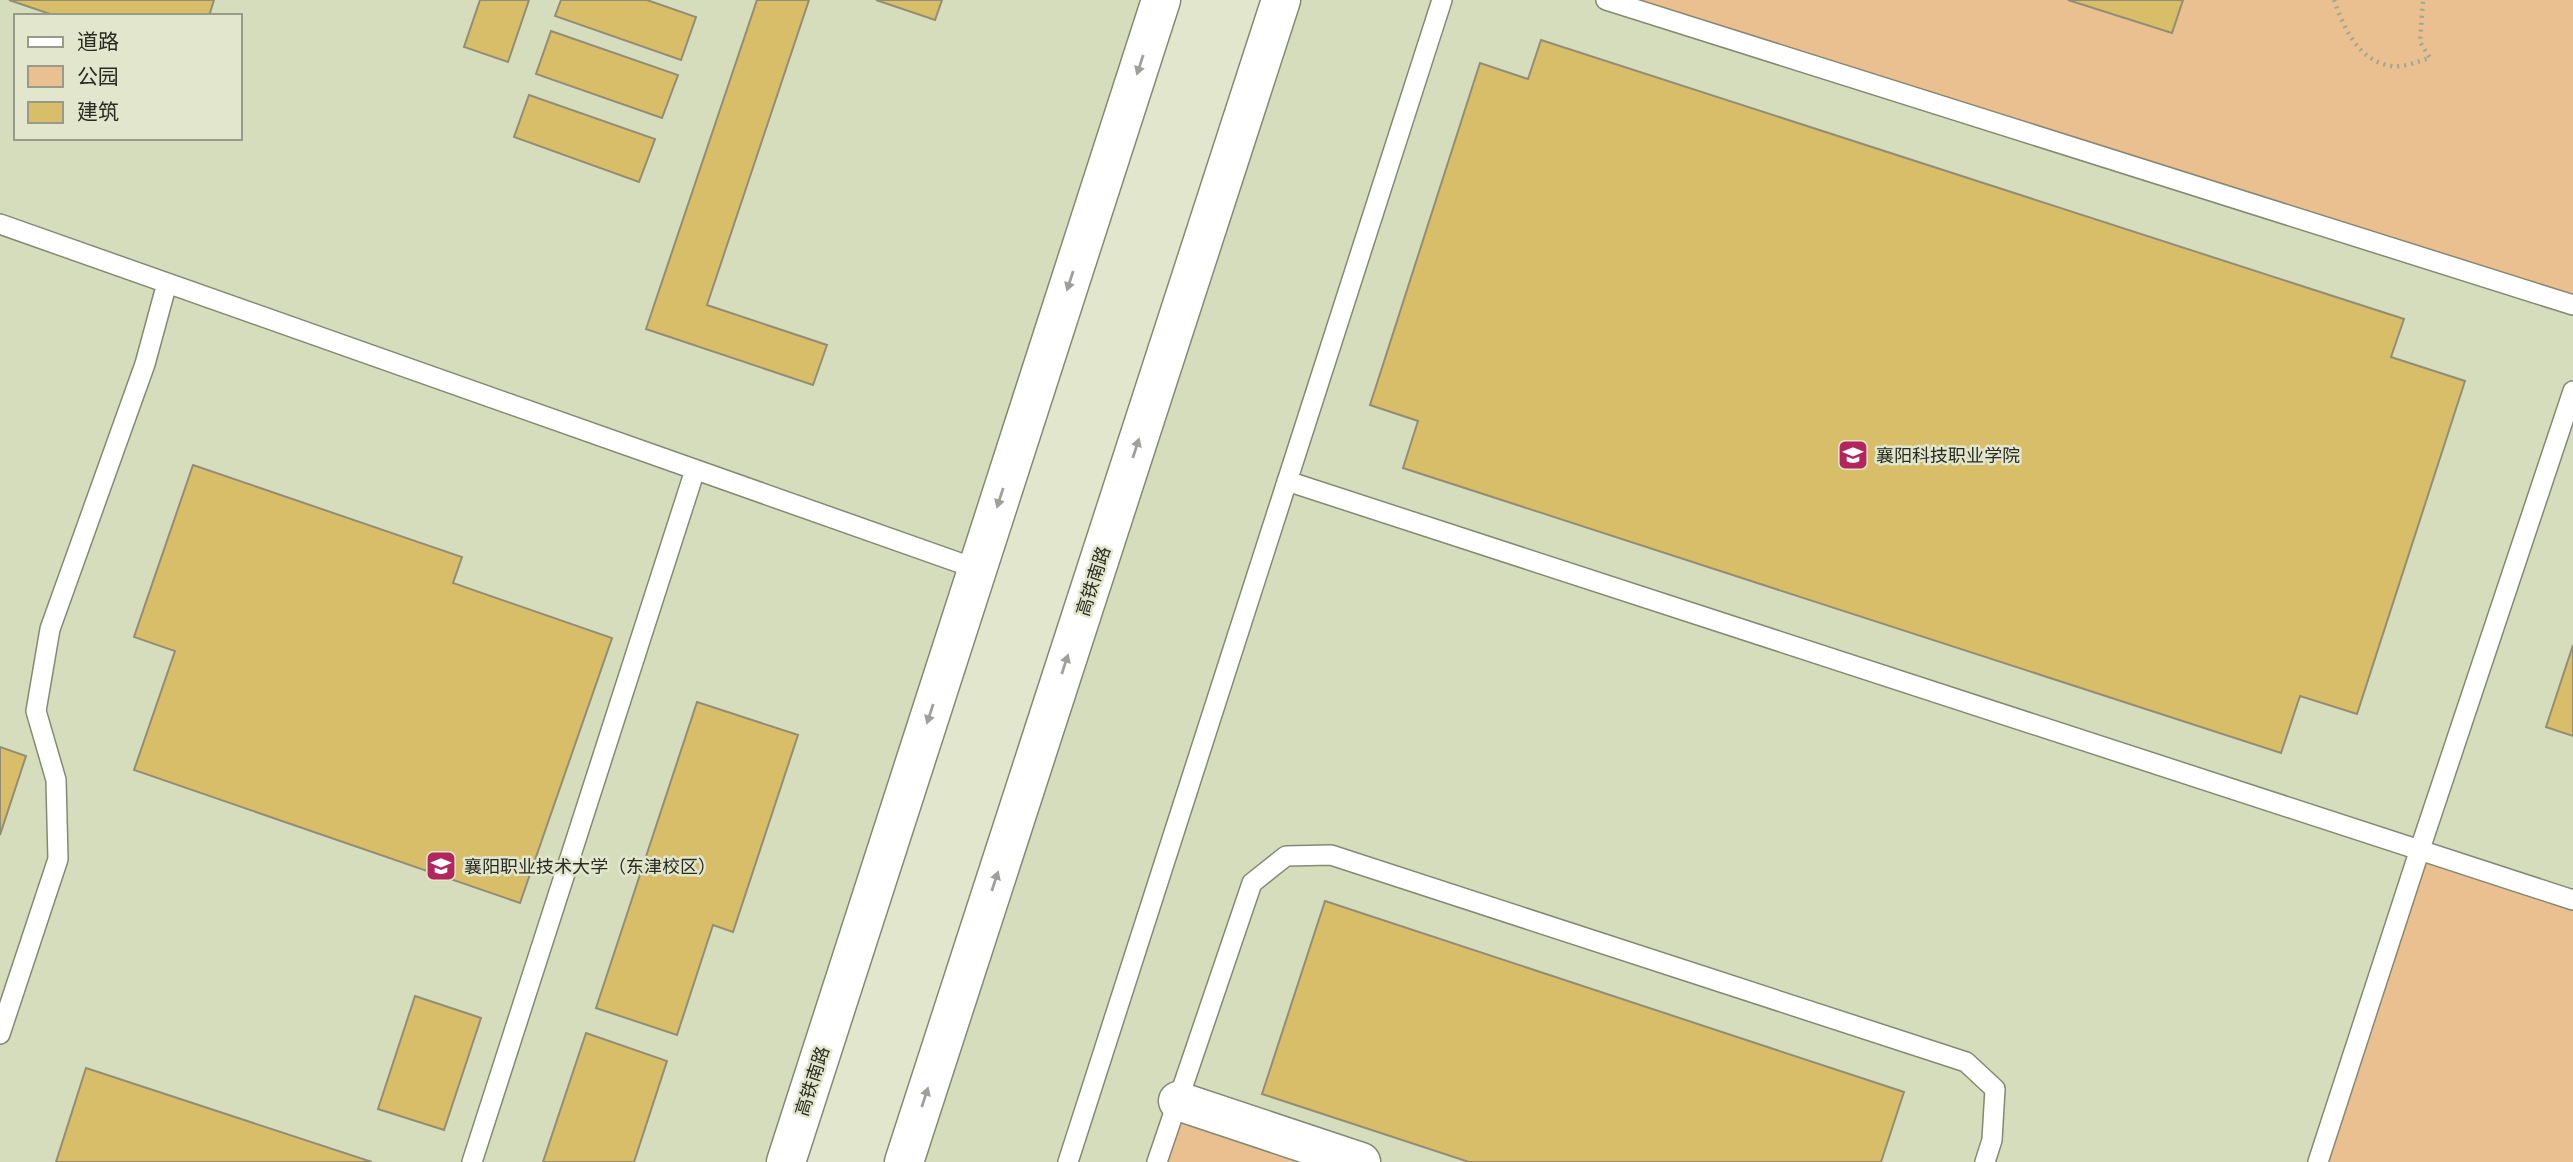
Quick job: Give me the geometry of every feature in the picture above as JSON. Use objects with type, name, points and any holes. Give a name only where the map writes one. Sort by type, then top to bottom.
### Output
[{"type":"main road","name":"高铁南路","points":[[786,1162],[1161,0]]},
{"type":"main road","name":"高铁南路","points":[[904,1162],[1281,0]]},
{"type":"main road","points":[[1178,1101],[1361,1162]]},
{"type":"lane","points":[[1068,1162],[1441,0]]},
{"type":"lane","points":[[1606,0],[2573,305]]},
{"type":"lane","points":[[0,224],[977,569]]},
{"type":"lane","points":[[0,1034],[58,859],[56,780],[36,711],[50,629],[145,364],[167,283]]},
{"type":"lane","points":[[2318,1162],[2573,391]]},
{"type":"lane","points":[[472,1162],[695,470]]},
{"type":"lane","points":[[1287,481],[2573,900]]},
{"type":"lane","points":[[1157,1162],[1252,883],[1286,856],[1331,855],[1966,1062],[1995,1089],[1992,1140],[1984,1162]]},
{"type":"path","points":[[2334,0],[2346,34],[2370,58],[2393,67],[2430,58],[2420,41],[2423,0]]},
{"type":"shaded area","name":"襄阳职业技术大学（东津校区）","points":[[0,0],[1161,0],[786,1162],[0,1162]]},
{"type":"shaded area","name":"襄阳科技职业学院","points":[[1281,0],[2573,0],[2573,1162],[904,1162]]},
{"type":"green space","points":[[1606,0],[2573,0],[2573,305]]},
{"type":"green space","points":[[2420,849],[2573,900],[2573,1162],[2318,1162]]},
{"type":"green space","points":[[1178,1101],[1362,1162],[1157,1162]]},
{"type":"building","points":[[9,0],[214,0],[210,14],[50,14]]},
{"type":"building","points":[[480,0],[529,0],[508,62],[464,47]]},
{"type":"building","points":[[561,0],[647,0],[696,17],[681,60],[555,16]]},
{"type":"building","points":[[757,0],[809,0],[707,305],[827,345],[813,385],[646,329]]},
{"type":"building","points":[[876,0],[942,0],[935,20]]},
{"type":"building","points":[[2068,0],[2183,0],[2172,33]]},
{"type":"building","points":[[551,31],[678,75],[662,118],[536,74]]},
{"type":"building","points":[[1541,40],[2404,319],[2391,357],[2465,381],[2357,714],[2300,696],[2281,753],[1403,468],[1418,421],[1370,405],[1480,63],[1528,79]]},
{"type":"building","points":[[529,95],[655,139],[639,182],[514,137]]},
{"type":"building","points":[[193,465],[462,557],[453,583],[612,638],[520,903],[134,770],[175,651],[134,637]]},
{"type":"building","points":[[2573,645],[2573,736],[2546,727]]},
{"type":"building","points":[[697,702],[798,735],[733,932],[713,925],[677,1035],[596,1008]]},
{"type":"building","points":[[0,747],[26,756],[0,835]]},
{"type":"building","points":[[1325,901],[1904,1092],[1881,1162],[1469,1162],[1262,1094]]},
{"type":"building","points":[[415,996],[481,1018],[444,1130],[378,1109]]},
{"type":"building","points":[[586,1033],[667,1061],[634,1162],[543,1162]]},
{"type":"building","points":[[86,1068],[372,1162],[56,1162]]},
{"type":"place","name":"襄阳科技职业学院","points":[[1853,455]]},
{"type":"place","name":"襄阳职业技术大学（东津校区）","points":[[441,866]]}]
